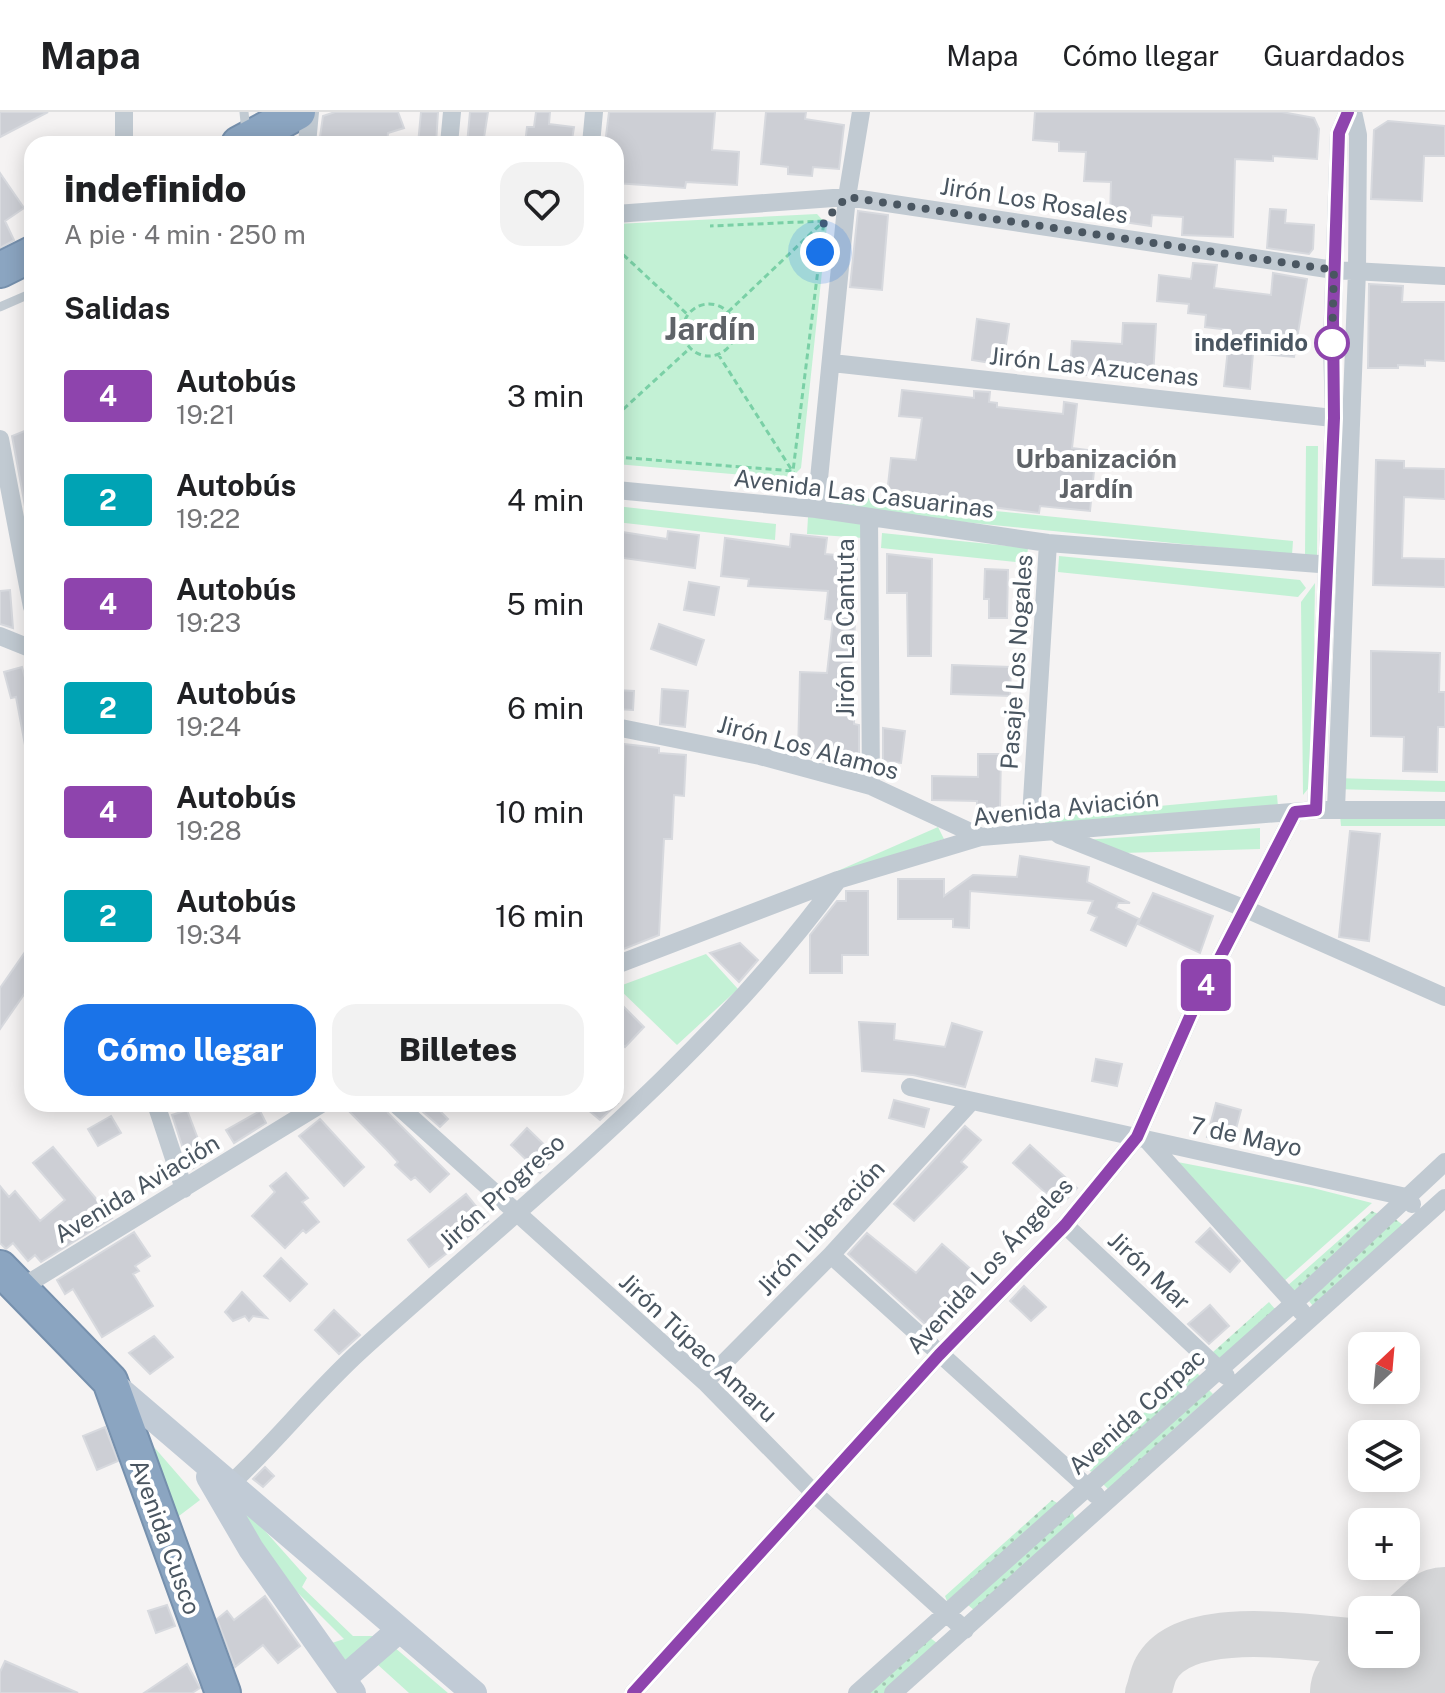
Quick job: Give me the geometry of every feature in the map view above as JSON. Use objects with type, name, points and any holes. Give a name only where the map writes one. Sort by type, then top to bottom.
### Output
[{"type":"highway","points":[[244,132],[298,112]]},
{"type":"highway","points":[[0,270],[24,258]]},
{"type":"highway","points":[[10,1278],[110,1381]]},
{"type":"highway","name":"Avenida Cusco","points":[[110,1381],[223,1693]]},
{"type":"street","points":[[124,112],[124,136]]},
{"type":"street","points":[[308,136],[310,112]]},
{"type":"street","points":[[450,136],[452,112]]},
{"type":"street","points":[[592,136],[594,112]]},
{"type":"street","name":"Jirón La Cantuta","points":[[816,509],[847,197],[861,112]]},
{"type":"street","points":[[1336,809],[1345,566],[1342,419],[1334,270],[1339,133],[1351,112]]},
{"type":"street","points":[[1316,810],[1326,565],[1357,271],[1358,135],[1351,112]]},
{"type":"street","name":"Jirón Los Rosales","points":[[624,213],[847,197],[1334,270],[1445,276]]},
{"type":"street","name":"Jirón Las Azucenas","points":[[832,363],[1342,419]]},
{"type":"street","points":[[0,439],[24,565]]},
{"type":"street","name":"Avenida Las Casuarinas","points":[[624,491],[816,509],[1048,543],[1345,566]]},
{"type":"street","name":"Jirón La Cantuta","points":[[869,517],[871,786]]},
{"type":"street","name":"Pasaje Los Nogales","points":[[1030,832],[1048,543]]},
{"type":"street","points":[[0,636],[24,646]]},
{"type":"street","name":"Jirón Los Alamos","points":[[624,729],[760,756],[871,786],[981,837]]},
{"type":"street","name":"Avenida Aviación","points":[[624,962],[838,880],[981,837],[1316,810],[1445,810]]},
{"type":"street","name":"Avenida Los Ángeles","points":[[633,1693],[816,1495],[939,1355],[1065,1225],[1142,1139],[1192,1012],[1295,812]]},
{"type":"street","points":[[1053,833],[1246,909],[1445,997]]},
{"type":"street","name":"Jirón Progreso","points":[[225,1489],[356,1355],[665,1076],[790,946],[838,880]]},
{"type":"street","name":"7 de Mayo","points":[[910,1087],[970,1103],[1406,1197]]},
{"type":"street","name":"Jirón Liberación","points":[[705,1382],[831,1255],[970,1103]]},
{"type":"street","points":[[159,1112],[184,1189]]},
{"type":"street","name":"Avenida Aviación","points":[[10,1278],[184,1189],[308,1112]]},
{"type":"street","name":"Jirón Túpac Amaru","points":[[405,1112],[705,1382],[816,1495],[965,1630]]},
{"type":"street","points":[[1142,1139],[1309,1319]]},
{"type":"street","name":"Avenida Corpac","points":[[857,1693],[1220,1370],[1445,1162]]},
{"type":"street","points":[[1406,1197],[1424,1217]]},
{"type":"street","name":"Avenida Corpac","points":[[893,1693],[1103,1501],[1445,1198]]},
{"type":"street","name":"Jirón Mar","points":[[1065,1225],[1235,1385]]},
{"type":"street","points":[[831,1255],[1103,1501]]},
{"type":"street","points":[[110,1381],[201,1463],[225,1489],[474,1693]]},
{"type":"street","points":[[225,1489],[251,1549],[349,1685],[398,1631]]},
{"type":"lane","points":[[2,310],[24,299]]},
{"type":"path","points":[[728,312],[847,197]]},
{"type":"path","points":[[696,227],[824,221]]},
{"type":"path","points":[[793,471],[824,221]]},
{"type":"path","points":[[624,255],[687,314]]},
{"type":"path","points":[[703,304],[712,304],[728,312],[735,336],[718,354],[702,356],[690,348],[683,334],[687,314],[703,304]]},
{"type":"path","points":[[624,409],[690,348]]},
{"type":"path","points":[[718,354],[816,509]]},
{"type":"path","points":[[624,458],[793,471]]},
{"type":"green space","points":[[817,214],[827,225],[801,468],[790,479],[624,465],[624,224]]},
{"type":"green space","points":[[1306,446],[1318,446],[1317,556],[1305,556]]},
{"type":"green space","points":[[836,495],[1293,541],[1292,555],[835,509]]},
{"type":"green space","points":[[624,507],[776,524],[775,540],[624,523]]},
{"type":"green space","points":[[808,517],[864,520],[863,538],[807,534]]},
{"type":"green space","points":[[882,533],[1028,548],[1026,563],[881,548]]},
{"type":"green space","points":[[1059,556],[1300,580],[1306,588],[1298,597],[1058,572]]},
{"type":"green space","points":[[1315,583],[1312,784],[1303,795],[1301,602]]},
{"type":"green space","points":[[1333,778],[1445,781],[1445,792],[1333,789]]},
{"type":"green space","points":[[1277,795],[1278,807],[1047,825],[1041,817]]},
{"type":"green space","points":[[1340,815],[1445,816],[1445,826],[1341,826]]},
{"type":"green space","points":[[938,827],[944,839],[826,876]]},
{"type":"green space","points":[[1260,828],[1260,849],[1122,853],[1083,840]]},
{"type":"green space","points":[[706,954],[738,989],[677,1045],[624,994],[624,984]]},
{"type":"green space","points":[[1162,1159],[1313,1188],[1372,1203],[1282,1283]]},
{"type":"green space","points":[[1372,1211],[1378,1214],[1294,1296],[1286,1287]]},
{"type":"green space","points":[[1395,1219],[1403,1225],[1313,1306],[1309,1301]]},
{"type":"green space","points":[[1269,1302],[1275,1309],[1219,1359],[1213,1352]]},
{"type":"green space","points":[[1193,1369],[1200,1376],[1092,1472],[1088,1470],[1086,1465]]},
{"type":"green space","points":[[1208,1389],[1213,1394],[1108,1489],[1103,1484]]},
{"type":"green space","points":[[154,1447],[200,1500],[175,1519]]},
{"type":"green space","points":[[234,1496],[307,1578],[302,1587],[353,1636],[377,1636],[340,1667],[326,1645],[344,1639],[267,1562]]},
{"type":"green space","points":[[1052,1500],[1059,1504],[947,1601],[945,1596]]},
{"type":"green space","points":[[1072,1512],[1076,1520],[975,1611],[968,1605]]},
{"type":"green space","points":[[929,1637],[937,1643],[886,1693],[868,1693]]},
{"type":"green space","points":[[394,1647],[448,1693],[409,1693],[377,1664]]},
{"type":"building","points":[[0,112],[48,112],[0,137]]},
{"type":"building","points":[[335,112],[398,112],[404,128],[388,133],[388,136],[320,136],[323,116]]},
{"type":"building","points":[[421,112],[438,112],[436,136],[419,136]]},
{"type":"building","points":[[470,112],[488,112],[484,136],[468,136]]},
{"type":"building","points":[[536,112],[550,112],[549,124],[574,127],[573,136],[526,136],[527,127],[534,127]]},
{"type":"building","points":[[609,112],[715,112],[712,150],[739,152],[737,185],[686,182],[685,188],[624,184],[624,136],[606,136]]},
{"type":"building","points":[[766,112],[806,112],[805,119],[844,125],[839,169],[813,167],[812,176],[788,174],[788,167],[761,164]]},
{"type":"building","points":[[1035,112],[1282,112],[1314,118],[1319,129],[1317,159],[1273,156],[1273,161],[1235,159],[1233,237],[1182,235],[1183,217],[1152,215],[1151,226],[1110,220],[1111,182],[1084,181],[1086,152],[1059,151],[1059,142],[1033,140]]},
{"type":"building","points":[[1388,121],[1445,126],[1445,156],[1424,156],[1422,201],[1371,199],[1374,130]]},
{"type":"building","points":[[0,173],[24,208],[5,221],[14,240],[0,248]]},
{"type":"building","points":[[1270,209],[1286,210],[1285,223],[1314,225],[1313,249],[1309,254],[1267,248]]},
{"type":"building","points":[[858,211],[888,215],[882,290],[850,287]]},
{"type":"building","points":[[1193,263],[1217,265],[1214,288],[1271,295],[1273,273],[1307,279],[1294,357],[1253,353],[1250,389],[1224,386],[1230,330],[1205,327],[1206,315],[1188,313],[1189,304],[1157,301],[1159,275],[1191,279]]},
{"type":"building","points":[[1369,284],[1403,286],[1402,302],[1445,302],[1445,361],[1425,360],[1425,366],[1368,368]]},
{"type":"building","points":[[977,319],[1009,324],[1003,365],[972,360]]},
{"type":"building","points":[[1123,323],[1156,324],[1153,378],[1070,374],[1072,341],[1122,344]]},
{"type":"building","points":[[902,390],[974,398],[974,391],[990,392],[989,402],[997,403],[997,407],[1063,414],[1064,402],[1077,404],[1072,448],[1096,451],[1090,511],[1040,506],[1039,513],[887,494],[891,458],[916,460],[922,418],[899,416]]},
{"type":"building","points":[[24,431],[24,501],[12,436]]},
{"type":"building","points":[[1376,460],[1404,461],[1404,468],[1445,469],[1445,499],[1404,497],[1402,558],[1445,559],[1445,587],[1373,585]]},
{"type":"building","points":[[668,531],[699,535],[695,568],[624,558],[624,532],[667,539]]},
{"type":"building","points":[[791,534],[827,538],[825,554],[857,557],[852,599],[856,600],[854,643],[850,674],[847,674],[846,710],[854,710],[854,724],[859,725],[859,758],[849,757],[848,767],[798,754],[800,672],[827,673],[833,620],[825,619],[828,591],[748,586],[749,579],[721,576],[725,538],[790,547]]},
{"type":"building","points":[[887,554],[932,559],[931,656],[908,656],[907,593],[887,593]]},
{"type":"building","points":[[985,569],[1008,570],[1007,618],[989,618],[989,599],[984,599]]},
{"type":"building","points":[[689,582],[719,587],[714,615],[684,610]]},
{"type":"building","points":[[10,590],[13,628],[0,624],[0,591]]},
{"type":"building","points":[[659,624],[704,640],[696,665],[651,649]]},
{"type":"building","points":[[1371,651],[1440,653],[1439,692],[1445,692],[1445,727],[1438,727],[1437,772],[1403,771],[1404,737],[1371,736]]},
{"type":"building","points":[[952,665],[1011,667],[1010,696],[951,694]]},
{"type":"building","points":[[22,667],[24,740],[16,697],[11,698],[4,672]]},
{"type":"building","points":[[662,689],[688,691],[685,727],[660,724]]},
{"type":"building","points":[[624,690],[634,691],[633,710],[624,709]]},
{"type":"building","points":[[883,728],[905,731],[901,763],[883,761]]},
{"type":"building","points":[[624,744],[659,748],[659,753],[686,755],[684,796],[674,795],[672,839],[664,839],[659,935],[624,949]]},
{"type":"building","points":[[978,754],[1001,754],[1000,808],[977,808],[977,801],[932,800],[932,776],[978,777]]},
{"type":"building","points":[[1350,831],[1380,834],[1369,941],[1339,937]]},
{"type":"building","points":[[1020,856],[1089,867],[1087,882],[1130,903],[1118,903],[1116,908],[1139,919],[1126,946],[1091,930],[1097,917],[1088,913],[1093,901],[970,891],[969,928],[953,927],[953,919],[898,919],[898,879],[944,879],[944,896],[973,875],[1017,877]]},
{"type":"building","points":[[846,891],[868,891],[868,955],[842,955],[842,973],[810,973],[810,935],[837,901],[846,901]]},
{"type":"building","points":[[1153,893],[1213,916],[1200,953],[1138,924]]},
{"type":"building","points":[[740,943],[758,960],[739,982],[710,953]]},
{"type":"building","points":[[24,954],[24,994],[0,1029],[0,988]]},
{"type":"building","points":[[624,1007],[644,1027],[624,1046]]},
{"type":"building","points":[[859,1022],[895,1024],[894,1040],[945,1047],[952,1023],[982,1032],[965,1087],[913,1075],[862,1071]]},
{"type":"building","points":[[1096,1059],[1122,1064],[1117,1086],[1092,1081]]},
{"type":"building","points":[[894,1100],[929,1109],[924,1127],[889,1118]]},
{"type":"building","points":[[1216,1103],[1241,1110],[1232,1144],[1207,1137]]},
{"type":"building","points":[[188,1112],[206,1160],[190,1170],[172,1115]]},
{"type":"building","points":[[258,1112],[266,1123],[234,1143],[226,1130]]},
{"type":"building","points":[[350,1112],[388,1112],[449,1174],[430,1192],[415,1177],[411,1180],[395,1165],[398,1162]]},
{"type":"building","points":[[423,1112],[441,1112],[448,1119],[440,1127]]},
{"type":"building","points":[[590,1112],[608,1112],[600,1120]]},
{"type":"building","points":[[111,1116],[121,1133],[98,1146],[88,1129]]},
{"type":"building","points":[[320,1119],[364,1167],[344,1186],[299,1136]]},
{"type":"building","points":[[965,1126],[981,1140],[961,1162],[967,1167],[914,1221],[894,1204]]},
{"type":"building","points":[[527,1128],[556,1156],[540,1173],[511,1145]]},
{"type":"building","points":[[1030,1145],[1077,1188],[1060,1206],[1013,1163]]},
{"type":"building","points":[[53,1147],[112,1218],[41,1262],[35,1255],[28,1261],[13,1243],[6,1249],[0,1243],[0,1186],[9,1197],[15,1191],[40,1221],[65,1200],[33,1163]]},
{"type":"building","points":[[286,1173],[308,1198],[302,1202],[319,1222],[306,1233],[303,1230],[285,1248],[252,1216],[275,1192],[270,1186]]},
{"type":"building","points":[[466,1194],[488,1221],[429,1267],[408,1240]]},
{"type":"building","points":[[1210,1228],[1240,1261],[1230,1272],[1196,1242]]},
{"type":"building","points":[[134,1232],[150,1256],[135,1266],[139,1271],[133,1274],[153,1306],[102,1337],[73,1289],[65,1294],[57,1280]]},
{"type":"building","points":[[867,1233],[916,1273],[942,1244],[981,1278],[937,1335],[848,1254]]},
{"type":"building","points":[[281,1258],[307,1284],[290,1301],[264,1276]]},
{"type":"building","points":[[1024,1286],[1046,1307],[1031,1321],[1010,1301]]},
{"type":"building","points":[[242,1292],[267,1318],[253,1316],[249,1321],[245,1316],[233,1321],[225,1312]]},
{"type":"building","points":[[1210,1305],[1229,1326],[1209,1344],[1188,1324]]},
{"type":"building","points":[[334,1310],[360,1335],[339,1354],[315,1330]]},
{"type":"building","points":[[154,1336],[173,1357],[150,1374],[129,1353]]},
{"type":"building","points":[[105,1427],[118,1461],[97,1470],[83,1436]]},
{"type":"building","points":[[265,1467],[274,1476],[263,1487],[253,1479]]},
{"type":"building","points":[[265,1596],[300,1646],[278,1663],[263,1645],[235,1667],[217,1619],[227,1611],[234,1620]]},
{"type":"building","points":[[167,1605],[175,1626],[156,1633],[148,1611]]},
{"type":"building","points":[[5,1661],[78,1693],[0,1693],[0,1672]]},
{"type":"building","points":[[187,1664],[200,1688],[192,1693],[144,1693]]},
{"type":"taxiway","points":[[1148,1693],[1156,1669],[1171,1652],[1193,1642],[1250,1634],[1348,1641]]},
{"type":"taxiway","points":[[1420,1636],[1434,1634]]},
{"type":"runway","points":[[1367,1693],[1445,1624]]},
{"type":"bus line","name":"4","points":[[633,1693],[816,1495],[939,1355],[1065,1225],[1137,1137],[1192,1012],[1295,812],[1316,810],[1334,418],[1332,344],[1339,133],[1348,112]]},
{"type":"place","name":"indefinido","points":[[1332,343]]},
{"type":"district","name":"Jardín","points":[[710,329]]},
{"type":"district","name":"Urbanización Jardín","points":[[1096,474]]},
{"type":"route","points":[[820,252],[824,221],[847,197],[1334,270],[1332,343]]}]
